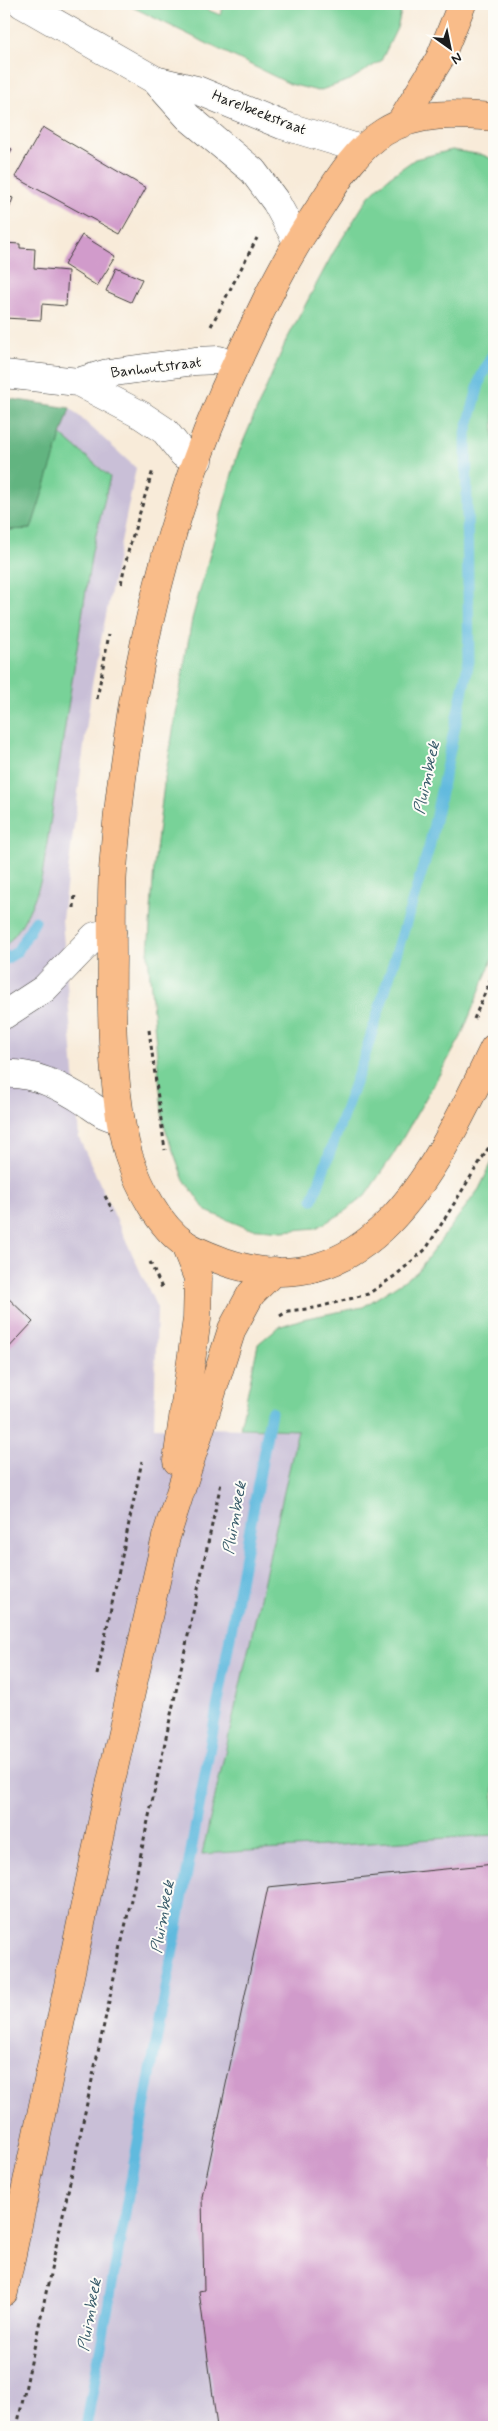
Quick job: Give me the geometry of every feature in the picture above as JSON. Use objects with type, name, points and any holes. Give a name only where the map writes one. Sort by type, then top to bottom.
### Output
[{"type":"main road","points":[[402,122],[440,58],[462,4]]},
{"type":"main road","points":[[494,117],[446,113],[402,122],[382,133],[362,149],[297,240],[268,294],[234,366],[178,512],[153,604],[134,694],[113,871],[111,1005],[120,1119],[130,1160],[142,1187],[162,1221],[184,1243],[210,1257],[237,1266],[274,1271],[295,1272],[321,1266],[369,1242],[388,1226],[415,1193],[442,1150],[494,1048]]},
{"type":"main road","points":[[4,2292],[105,1808],[166,1537],[197,1319],[198,1278],[184,1243]]},
{"type":"main road","points":[[166,1537],[232,1329],[250,1294],[274,1271]]},
{"type":"street","name":"Harelbeekstraat","points":[[22,4],[156,80],[196,90],[282,126],[362,149]]},
{"type":"street","name":"Harelbeekstraat","points":[[156,80],[188,117],[253,172],[276,202],[297,240]]},
{"type":"street","name":"Banhoutstraat","points":[[78,382],[108,373],[195,361],[219,360],[234,366]]},
{"type":"street","name":"Banhoutstraat","points":[[4,374],[78,382],[141,415],[165,432],[183,454],[198,460]]},
{"type":"street","points":[[4,1015],[44,989],[95,936],[112,932]]},
{"type":"street","points":[[4,1074],[44,1080],[86,1102],[105,1116],[120,1119]]},
{"type":"path","points":[[195,361],[218,312],[276,202]]},
{"type":"path","points":[[472,1024],[494,971]]},
{"type":"path","points":[[148,1022],[166,1155]]},
{"type":"path","points":[[17,2427],[222,1482]]},
{"type":"shaded area","points":[[4,398],[70,408],[136,468],[92,684],[62,919],[79,1138],[157,1308],[154,1427],[299,1430],[202,1854],[494,1835],[494,2427],[4,2427]]},
{"type":"green space","points":[[126,4],[193,4],[220,15],[225,4],[403,4],[397,28],[381,61],[350,80],[318,91],[290,84]]},
{"type":"green space","points":[[452,150],[483,155],[494,160],[494,955],[461,1037],[393,1155],[365,1196],[341,1214],[316,1228],[283,1231],[247,1228],[206,1211],[183,1178],[163,1123],[148,955],[154,866],[164,784],[192,619],[237,456],[286,341],[333,253],[369,196],[388,178],[415,159]]},
{"type":"green space","points":[[4,398],[70,408],[31,529],[4,530]]},
{"type":"green space","points":[[60,434],[110,477],[92,551],[42,876],[36,896],[27,914],[17,931],[4,947],[4,530],[31,529]]},
{"type":"green space","points":[[494,1158],[494,1835],[202,1854],[298,1430],[240,1428],[258,1344],[278,1327],[302,1319],[363,1307],[417,1272],[479,1189]]},
{"type":"building","points":[[43,127],[146,188],[120,234],[15,177]]},
{"type":"building","points":[[4,145],[12,149],[4,164]]},
{"type":"building","points":[[4,195],[13,198],[4,223]]},
{"type":"building","points":[[82,235],[116,256],[97,286],[64,265]]},
{"type":"building","points":[[4,243],[20,244],[20,248],[35,249],[34,268],[68,271],[66,306],[42,304],[41,320],[4,318]]},
{"type":"building","points":[[116,268],[142,279],[131,302],[106,291]]},
{"type":"building","points":[[4,1294],[33,1322],[4,1353]]},
{"type":"building","points":[[494,1864],[494,2427],[368,2427],[368,2425],[343,2427],[217,2427],[199,2291],[204,2290],[202,2197],[268,1887]]},
{"type":"waterway","name":"Pluimbeek","points":[[313,1199],[363,1061],[429,848],[469,661],[466,433],[481,377],[494,352]]},
{"type":"waterway","points":[[4,960],[17,952],[35,921]]},
{"type":"waterway","name":"Pluimbeek","points":[[86,2427],[271,1412]]}]
